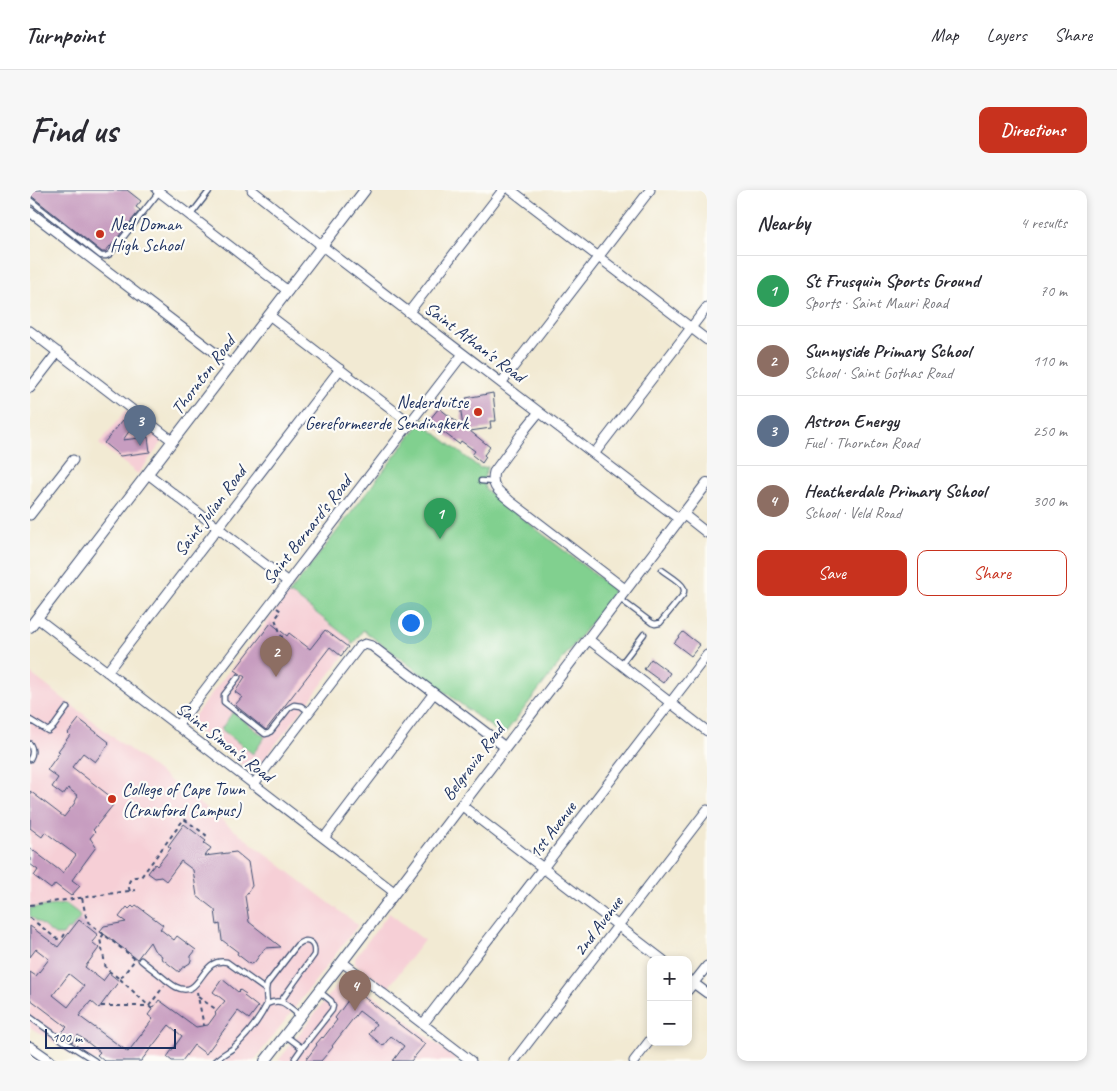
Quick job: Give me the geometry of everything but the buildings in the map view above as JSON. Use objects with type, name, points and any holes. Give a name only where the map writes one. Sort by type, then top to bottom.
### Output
[{"type":"street","name":"Thornton Road","points":[[30,627],[365,190]]},
{"type":"street","points":[[409,312],[503,190]]},
{"type":"street","points":[[511,190],[707,340]]},
{"type":"street","points":[[501,383],[650,190]]},
{"type":"street","points":[[158,191],[288,291]]},
{"type":"street","name":"Saint Athan's Road","points":[[254,191],[594,454],[681,517],[707,533]]},
{"type":"street","points":[[30,212],[231,365]]},
{"type":"street","points":[[594,454],[707,306]]},
{"type":"street","points":[[269,315],[410,423]]},
{"type":"street","points":[[30,331],[173,441]]},
{"type":"street","points":[[30,388],[58,352]]},
{"type":"street","name":"Saint Bernard's Road","points":[[177,726],[463,354]]},
{"type":"street","name":"Saint Julian Road","points":[[107,672],[340,369]]},
{"type":"street","points":[[539,412],[494,472],[493,481],[497,490],[626,589]]},
{"type":"street","points":[[30,515],[73,460]]},
{"type":"street","points":[[148,474],[288,582]]},
{"type":"street","name":"Belgravia Road","points":[[265,1061],[707,483]]},
{"type":"street","name":"Saint Simon's Road","points":[[37,618],[394,892]]},
{"type":"street","points":[[588,639],[707,731]]},
{"type":"street","points":[[254,785],[359,647],[365,644],[372,646],[505,748]]},
{"type":"street","name":"1st Avenue","points":[[423,1024],[707,655]]},
{"type":"street","points":[[324,838],[434,693]]},
{"type":"street","points":[[461,805],[658,956]]},
{"type":"street","name":"2nd Avenue","points":[[514,1061],[707,810]]},
{"type":"street","points":[[342,962],[471,1061]]},
{"type":"street","points":[[692,982],[707,966]]},
{"type":"street","points":[[692,985],[707,993]]},
{"type":"street","points":[[634,1061],[647,1044]]},
{"type":"street","points":[[30,1047],[50,1061]]},
{"type":"lane","points":[[190,216],[210,190]]},
{"type":"lane","points":[[30,200],[101,256],[106,256],[110,254],[158,191]]},
{"type":"lane","points":[[480,482],[493,481]]},
{"type":"lane","points":[[619,598],[652,623],[660,623],[683,595],[684,591],[682,585],[662,570]]},
{"type":"lane","points":[[621,664],[644,634]]},
{"type":"lane","points":[[238,677],[224,696],[224,702],[265,734],[271,731],[292,706],[301,706],[309,712]]},
{"type":"lane","points":[[30,720],[48,731],[67,708]]},
{"type":"lane","points":[[30,744],[32,756],[30,759]]},
{"type":"lane","points":[[215,1061],[233,1048],[263,1013],[267,1004],[267,984],[297,945],[307,941],[312,943],[315,949],[314,955],[280,1001]]},
{"type":"lane","points":[[138,960],[176,987],[186,989],[196,985],[211,964],[222,961],[232,965],[266,990]]},
{"type":"lane","points":[[295,1058],[332,1010],[331,1001],[319,992]]},
{"type":"lane","points":[[267,1004],[280,1001],[300,1016]]},
{"type":"lane","points":[[30,1017],[95,1061]]},
{"type":"lane","points":[[285,1035],[302,1048]]},
{"type":"path","points":[[276,607],[281,611],[275,619],[284,640]]},
{"type":"path","points":[[130,891],[128,886],[130,880],[135,877],[141,877],[184,819],[206,835],[203,839]]},
{"type":"path","points":[[187,827],[190,823]]},
{"type":"path","points":[[30,905],[136,890]]},
{"type":"path","points":[[82,898],[87,921],[138,960],[120,979]]},
{"type":"path","points":[[30,918],[57,939],[66,934]]},
{"type":"path","points":[[104,934],[100,939],[106,969],[120,979],[152,1009]]},
{"type":"path","points":[[149,1006],[168,981]]},
{"type":"path","points":[[196,985],[204,1026]]},
{"type":"path","points":[[198,997],[217,1010]]},
{"type":"path","points":[[101,1006],[149,1006]]},
{"type":"shaded area","points":[[126,410],[163,439],[138,474],[99,444]]},
{"type":"shaded area","points":[[288,595],[292,595],[351,640],[352,645],[256,770],[250,771],[190,725],[191,720]]},
{"type":"shaded area","name":"College of Cape Town (Crawford Campus)","points":[[30,673],[358,925],[254,1061],[81,1061],[30,1027]]},
{"type":"shaded area","points":[[389,913],[424,940],[388,988],[355,964],[355,958]]},
{"type":"shaded area","points":[[352,979],[459,1061],[278,1061],[341,980]]},
{"type":"green space","points":[[424,418],[426,426],[480,468],[488,467],[484,481],[486,490],[611,587],[613,594],[506,732],[499,733],[363,630],[352,645],[351,640],[293,595],[288,595]]},
{"type":"green space","points":[[233,712],[265,737],[253,754],[221,729]]},
{"type":"green space","points":[[66,904],[78,913],[80,918],[63,935],[55,935],[30,916],[30,908]]},
{"type":"place","name":"Ned Doman High School","points":[[100,234]]},
{"type":"place","name":"Nederduitse Gereformeerde Sendingkerk","points":[[478,412]]},
{"type":"place","name":"Astron Energy","points":[[140,446]]},
{"type":"place","name":"St Frusquin Sports Ground","points":[[440,539]]},
{"type":"place","name":"Sunnyside Primary School","points":[[276,677]]},
{"type":"place","name":"College of Cape Town (Crawford Campus)","points":[[112,799]]},
{"type":"place","name":"Heatherdale Primary School","points":[[355,1011]]}]
